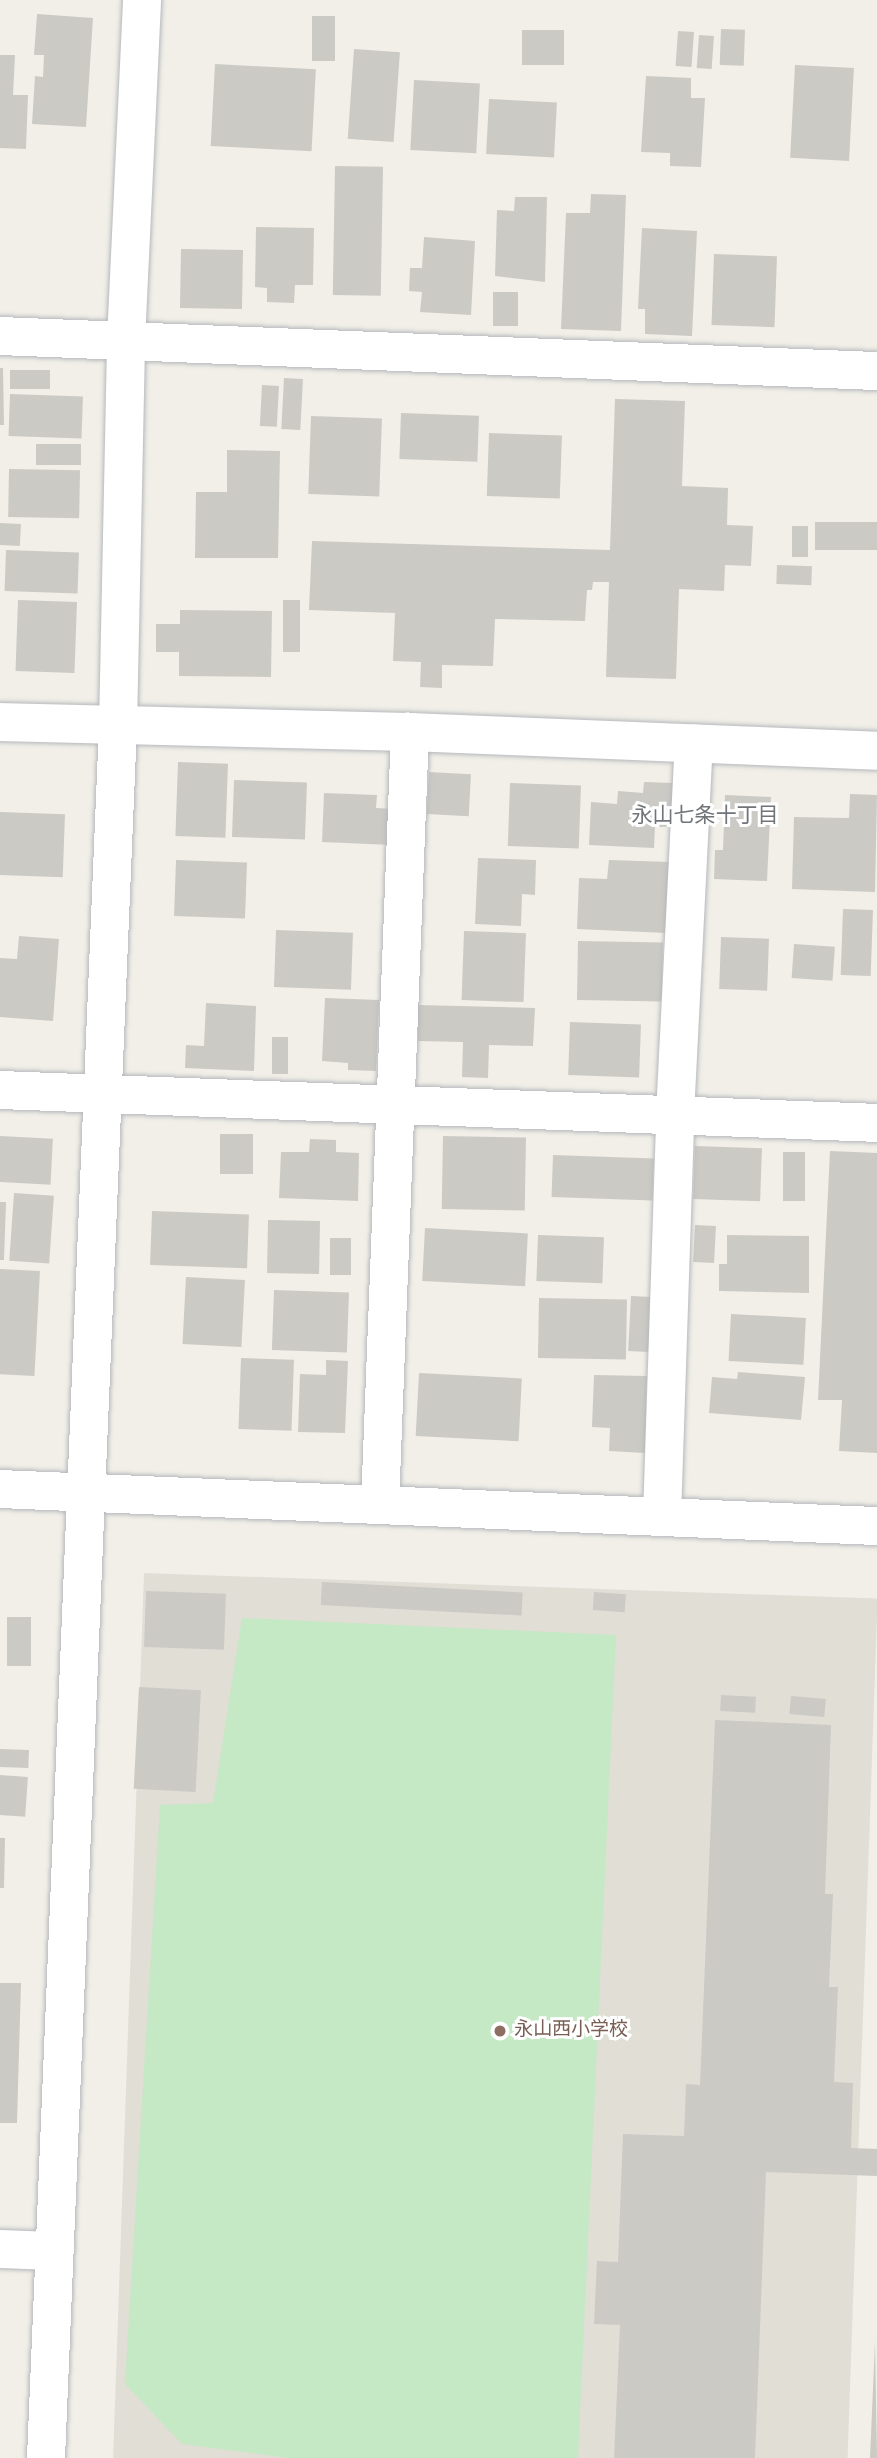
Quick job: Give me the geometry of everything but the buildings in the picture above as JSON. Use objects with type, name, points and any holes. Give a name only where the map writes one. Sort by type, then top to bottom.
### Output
[{"type":"street","points":[[46,2458],[83,1492],[118,727],[126,341],[142,0]]},
{"type":"street","points":[[0,336],[877,371]]},
{"type":"street","points":[[0,722],[118,727],[410,732],[877,751]]},
{"type":"street","points":[[380,1505],[398,1105],[410,732]]},
{"type":"street","points":[[662,1517],[675,1115],[694,743]]},
{"type":"street","points":[[0,1090],[877,1123]]},
{"type":"street","points":[[0,1489],[877,1526]]},
{"type":"street","points":[[0,2249],[52,2251]]},
{"type":"shaded area","name":"永山西小学校","points":[[144,1573],[877,1599],[848,2458],[113,2458]]},
{"type":"green space","points":[[242,1618],[616,1635],[578,2458],[289,2458],[182,2444],[125,2384],[160,1805],[213,1803]]},
{"type":"place","name":"永山西小学校","points":[[500,2031]]},
{"type":"district","name":"永山七条十丁目","points":[[705,817]]}]
